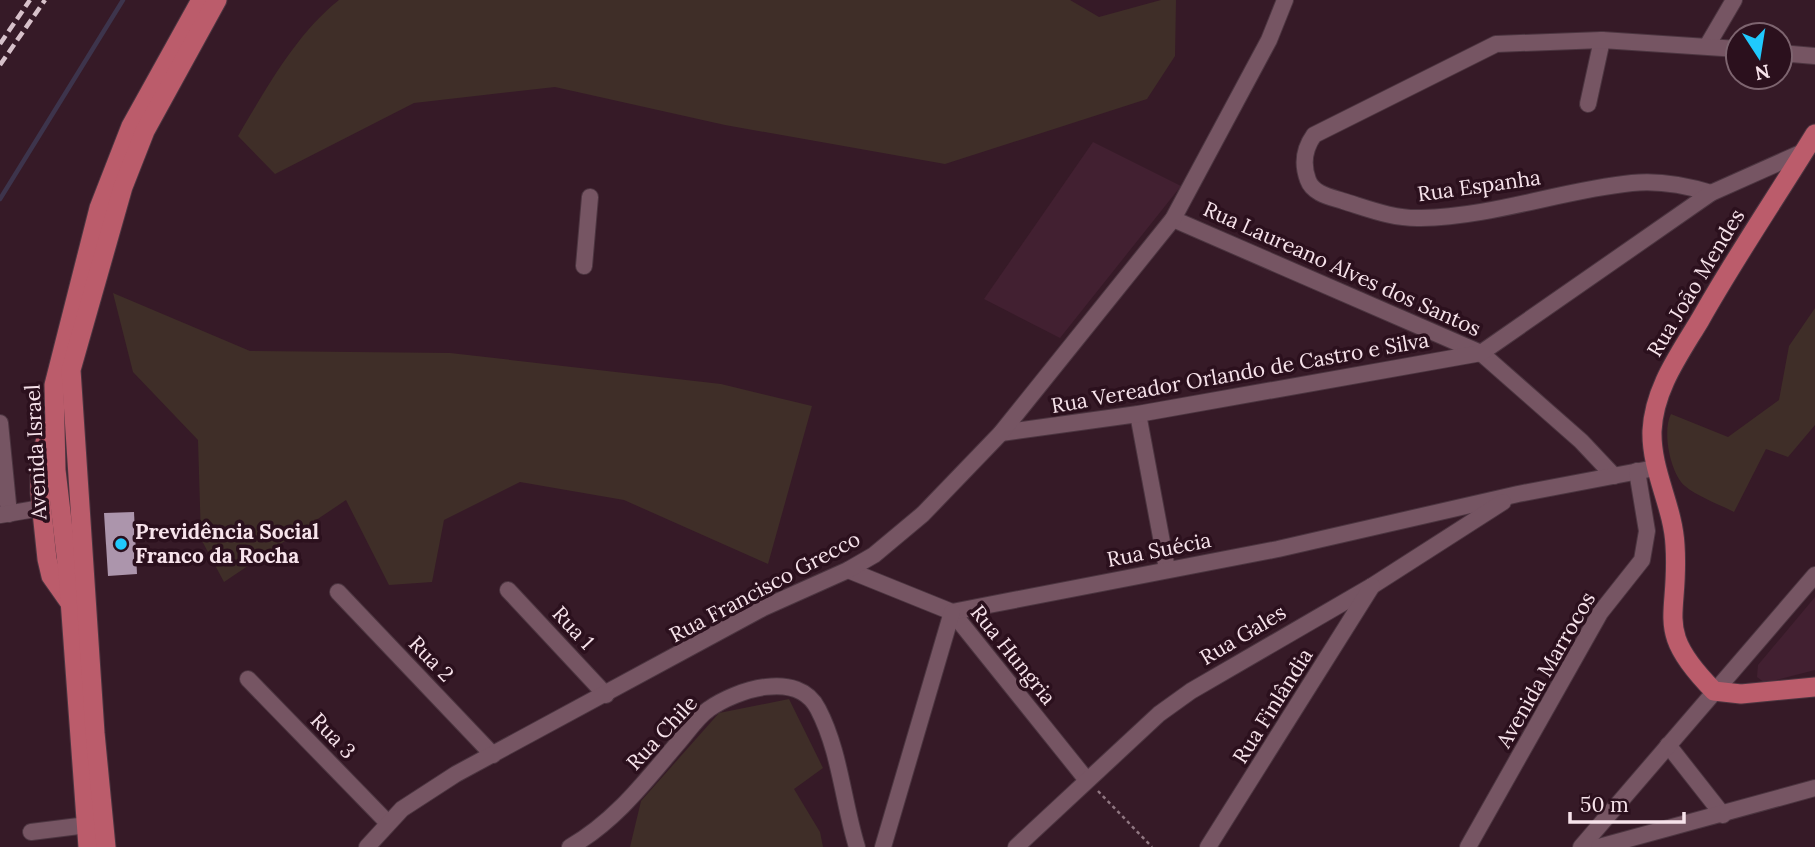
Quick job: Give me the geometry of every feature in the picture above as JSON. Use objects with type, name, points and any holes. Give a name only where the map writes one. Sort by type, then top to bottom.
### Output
[{"type":"main road","name":"Avenida Israel","points":[[88,847],[70,604],[55,470],[54,407],[57,365],[99,208],[131,126],[201,0]]},
{"type":"main road","name":"Avenida Israel","points":[[106,847],[71,370],[124,187],[145,131],[217,0]]},
{"type":"main road","name":"Rua João Mendes","points":[[1714,691],[1681,653],[1673,629],[1675,540],[1646,470],[1656,402],[1665,379],[1734,260],[1810,143]]},
{"type":"main road","points":[[54,407],[40,461],[41,508],[51,576],[70,604]]},
{"type":"main road","points":[[55,470],[79,500]]},
{"type":"main road","points":[[47,559],[66,565],[78,556],[82,545]]},
{"type":"main road","points":[[1714,691],[1741,694],[1815,687]]},
{"type":"street","name":"Rua Francisco Grecco","points":[[367,847],[387,822],[424,794],[763,608],[874,555],[923,514],[1000,433],[1173,219],[1251,72],[1285,0]]},
{"type":"street","points":[[1707,46],[1734,0]]},
{"type":"street","points":[[1588,104],[1602,40],[1724,48]]},
{"type":"street","name":"Rua Espanha","points":[[1602,40],[1510,41],[1483,47],[1314,135],[1305,147],[1304,169],[1310,185],[1320,193],[1387,215],[1421,218],[1465,213],[1633,183],[1665,182],[1711,193]]},
{"type":"street","points":[[1794,53],[1815,55]]},
{"type":"street","name":"Rua Vereador Orlando de Castro e Silva","points":[[1000,433],[1138,414],[1482,353],[1711,193],[1810,143]]},
{"type":"street","points":[[584,266],[590,197]]},
{"type":"street","name":"Rua Laureano Alves dos Santos","points":[[1173,219],[1482,353],[1581,441],[1614,476]]},
{"type":"street","points":[[1138,414],[1167,569]]},
{"type":"street","points":[[0,423],[5,514],[41,508]]},
{"type":"street","points":[[1614,476],[1646,470]]},
{"type":"street","name":"Avenida Marrocos","points":[[1468,847],[1600,613],[1642,560],[1647,531],[1646,470]]},
{"type":"street","name":"Rua Suécia","points":[[951,612],[1278,549],[1518,494],[1614,476]]},
{"type":"street","name":"Rua Gales","points":[[1016,847],[1086,779],[1159,714],[1191,691],[1371,586],[1518,494]]},
{"type":"street","name":"Rua Hungria","points":[[848,569],[951,612],[1086,779]]},
{"type":"street","points":[[1581,847],[1815,575]]},
{"type":"street","name":"Rua Finlândia","points":[[1208,847],[1371,586]]},
{"type":"street","name":"Rua 1","points":[[508,590],[606,695]]},
{"type":"street","name":"Rua 2","points":[[338,592],[493,755]]},
{"type":"street","points":[[883,847],[951,612]]},
{"type":"street","name":"Rua 3","points":[[248,679],[387,822]]},
{"type":"street","name":"Rua Chile","points":[[570,847],[596,832],[622,808],[707,710],[728,698],[769,686],[787,686],[817,706],[829,735],[857,847]]},
{"type":"street","points":[[1668,745],[1723,815]]},
{"type":"street","points":[[1599,847],[1815,788]]},
{"type":"street","points":[[32,832],[87,825]]},
{"type":"path","points":[[1086,779],[1152,847]]},
{"type":"shaded area","points":[[339,0],[1070,0],[1099,17],[1161,0],[1176,0],[1175,56],[1147,99],[945,164],[725,125],[555,87],[414,103],[275,174],[238,136],[296,46],[323,14]]},
{"type":"shaded area","points":[[1093,142],[1181,186],[1060,338],[984,299]]},
{"type":"shaded area","points":[[113,293],[250,351],[450,353],[721,384],[812,406],[768,564],[624,500],[520,482],[444,520],[432,582],[389,585],[346,500],[224,582],[201,539],[198,440],[133,372]]},
{"type":"shaded area","points":[[1815,308],[1815,425],[1788,457],[1766,449],[1734,512],[1690,490],[1675,472],[1669,452],[1667,431],[1671,414],[1728,437],[1779,400],[1789,346]]},
{"type":"shaded area","points":[[1815,597],[1815,670],[1765,683],[1757,677],[1758,665]]},
{"type":"shaded area","points":[[789,699],[823,768],[794,789],[820,832],[823,847],[630,847],[641,801],[719,713]]},
{"type":"building","name":"Previdência Social Franco da Rocha","points":[[134,512],[137,574],[108,576],[104,513]]},
{"type":"waterway","points":[[0,199],[123,0]]},
{"type":"railway","points":[[0,44],[30,0]]},
{"type":"railway","points":[[0,65],[45,0]]},
{"type":"place","name":"Previdência Social Franco da Rocha","points":[[121,544]]}]
